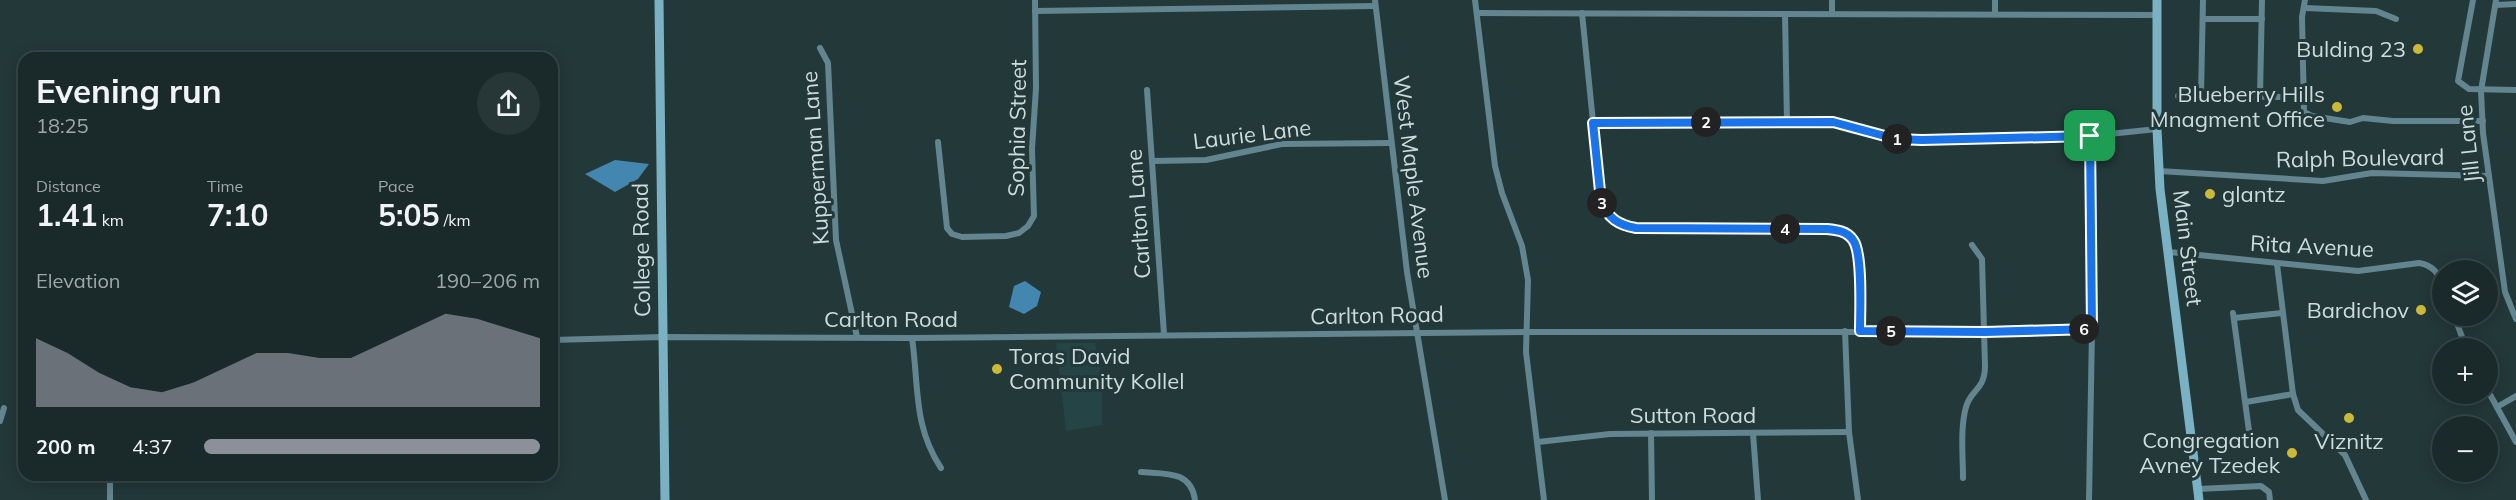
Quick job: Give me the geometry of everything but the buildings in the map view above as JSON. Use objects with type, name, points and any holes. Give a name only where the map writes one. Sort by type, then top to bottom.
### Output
[{"type":"main road","name":"College Road","points":[[659,0],[665,500]]},
{"type":"main road","name":"Main Street","points":[[2157,0],[2159,171],[2199,500]]},
{"type":"street","name":"Sophia Street","points":[[938,142],[947,228],[952,234],[962,237],[1006,236],[1019,233],[1028,226],[1034,216],[1035,204],[1032,149],[1036,88],[1035,0]]},
{"type":"street","points":[[1475,0],[1495,166],[1502,194],[1522,246],[1528,280],[1526,352],[1544,500]]},
{"type":"street","points":[[1832,0],[1832,14]]},
{"type":"street","points":[[1995,0],[1995,14]]},
{"type":"street","points":[[2201,95],[2204,0]]},
{"type":"street","points":[[2260,96],[2262,0]]},
{"type":"street","points":[[2305,0],[2302,17],[2304,112],[2312,116],[2350,122],[2362,118],[2394,121],[2483,121]]},
{"type":"street","points":[[2473,0],[2458,81],[2469,89],[2481,91],[2516,90]]},
{"type":"street","points":[[2496,2],[2516,4]]},
{"type":"street","name":"Jill Lane","points":[[2496,2],[2481,91],[2489,176],[2505,292],[2516,319]]},
{"type":"street","points":[[1035,11],[1375,3]]},
{"type":"street","name":"West Maple Avenue","points":[[1375,3],[1417,333],[1445,500]]},
{"type":"street","points":[[2305,8],[2376,11],[2396,19]]},
{"type":"street","points":[[1477,13],[2157,15]]},
{"type":"street","points":[[1582,13],[1601,201],[1610,216],[1624,226],[1636,228],[1827,229],[1846,233],[1853,240],[1858,254],[1860,331]]},
{"type":"street","points":[[1785,14],[1787,122]]},
{"type":"street","points":[[2204,20],[2262,19]]},
{"type":"street","name":"Kupperman Lane","points":[[820,48],[828,63],[837,240],[857,337]]},
{"type":"street","name":"Carlton Lane","points":[[1147,90],[1164,334]]},
{"type":"street","points":[[2178,96],[2283,97]]},
{"type":"street","points":[[1593,123],[1833,122],[1896,139],[1922,140],[2090,136],[2157,129]]},
{"type":"street","points":[[2089,500],[2092,329],[2090,136]]},
{"type":"street","name":"Laurie Lane","points":[[1153,161],[1206,160],[1282,144],[1392,143]]},
{"type":"street","name":"Ralph Boulevard","points":[[2159,171],[2323,181],[2372,173],[2489,176]]},
{"type":"street","points":[[1963,478],[1966,407],[1981,387],[1985,377],[1982,260],[1972,245]]},
{"type":"street","name":"Rita Avenue","points":[[2169,252],[2358,271],[2419,262],[2429,264],[2432,268]]},
{"type":"street","points":[[2277,264],[2282,313],[2298,410],[2345,455],[2366,500]]},
{"type":"street","points":[[2249,431],[2234,316],[2282,313]]},
{"type":"street","name":"Carlton Road","points":[[558,339],[1526,332],[1985,332],[2092,329]]},
{"type":"street","points":[[1845,331],[1849,432],[1858,500]]},
{"type":"street","points":[[912,338],[919,413],[924,436],[941,468]]},
{"type":"street","points":[[2246,402],[2294,394]]},
{"type":"street","points":[[2497,407],[2516,396]]},
{"type":"street","points":[[2495,404],[2516,442]]},
{"type":"street","points":[[0,421],[4,408]]},
{"type":"street","name":"Sutton Road","points":[[1538,442],[1610,434],[1849,432]]},
{"type":"street","points":[[1651,433],[1652,500]]},
{"type":"street","points":[[1753,433],[1758,500]]},
{"type":"street","points":[[1141,472],[1170,473],[1179,476],[1190,485],[1195,500]]},
{"type":"street","points":[[110,481],[110,500]]},
{"type":"street","points":[[2198,489],[2261,486],[2269,492],[2271,500]]},
{"type":"shaded area","points":[[1056,343],[1095,343],[1102,378],[1102,425],[1066,431]]},
{"type":"water","points":[[615,160],[649,164],[638,179],[615,192],[585,174]]},
{"type":"water","points":[[1025,281],[1041,292],[1037,306],[1024,314],[1009,307],[1014,286]]},
{"type":"place","name":"Bulding 23","points":[[2418,49]]},
{"type":"place","name":"Blueberry Hills Mnagment Office","points":[[2337,107]]},
{"type":"place","name":"glantz","points":[[2210,194]]},
{"type":"place","name":"Bardichov","points":[[2421,310]]},
{"type":"place","name":"Toras David Community Kollel","points":[[997,369]]},
{"type":"place","name":"Viznitz","points":[[2349,418]]},
{"type":"place","name":"Congregation Avney Tzedek","points":[[2292,453]]},
{"type":"route","points":[[1833,122],[1896,139],[1922,140],[2090,136],[2092,329],[1985,332],[1860,331],[1858,254],[1853,240],[1846,233],[1827,229],[1636,228],[1624,226],[1610,216],[1601,201],[1593,123],[1833,122]]}]
